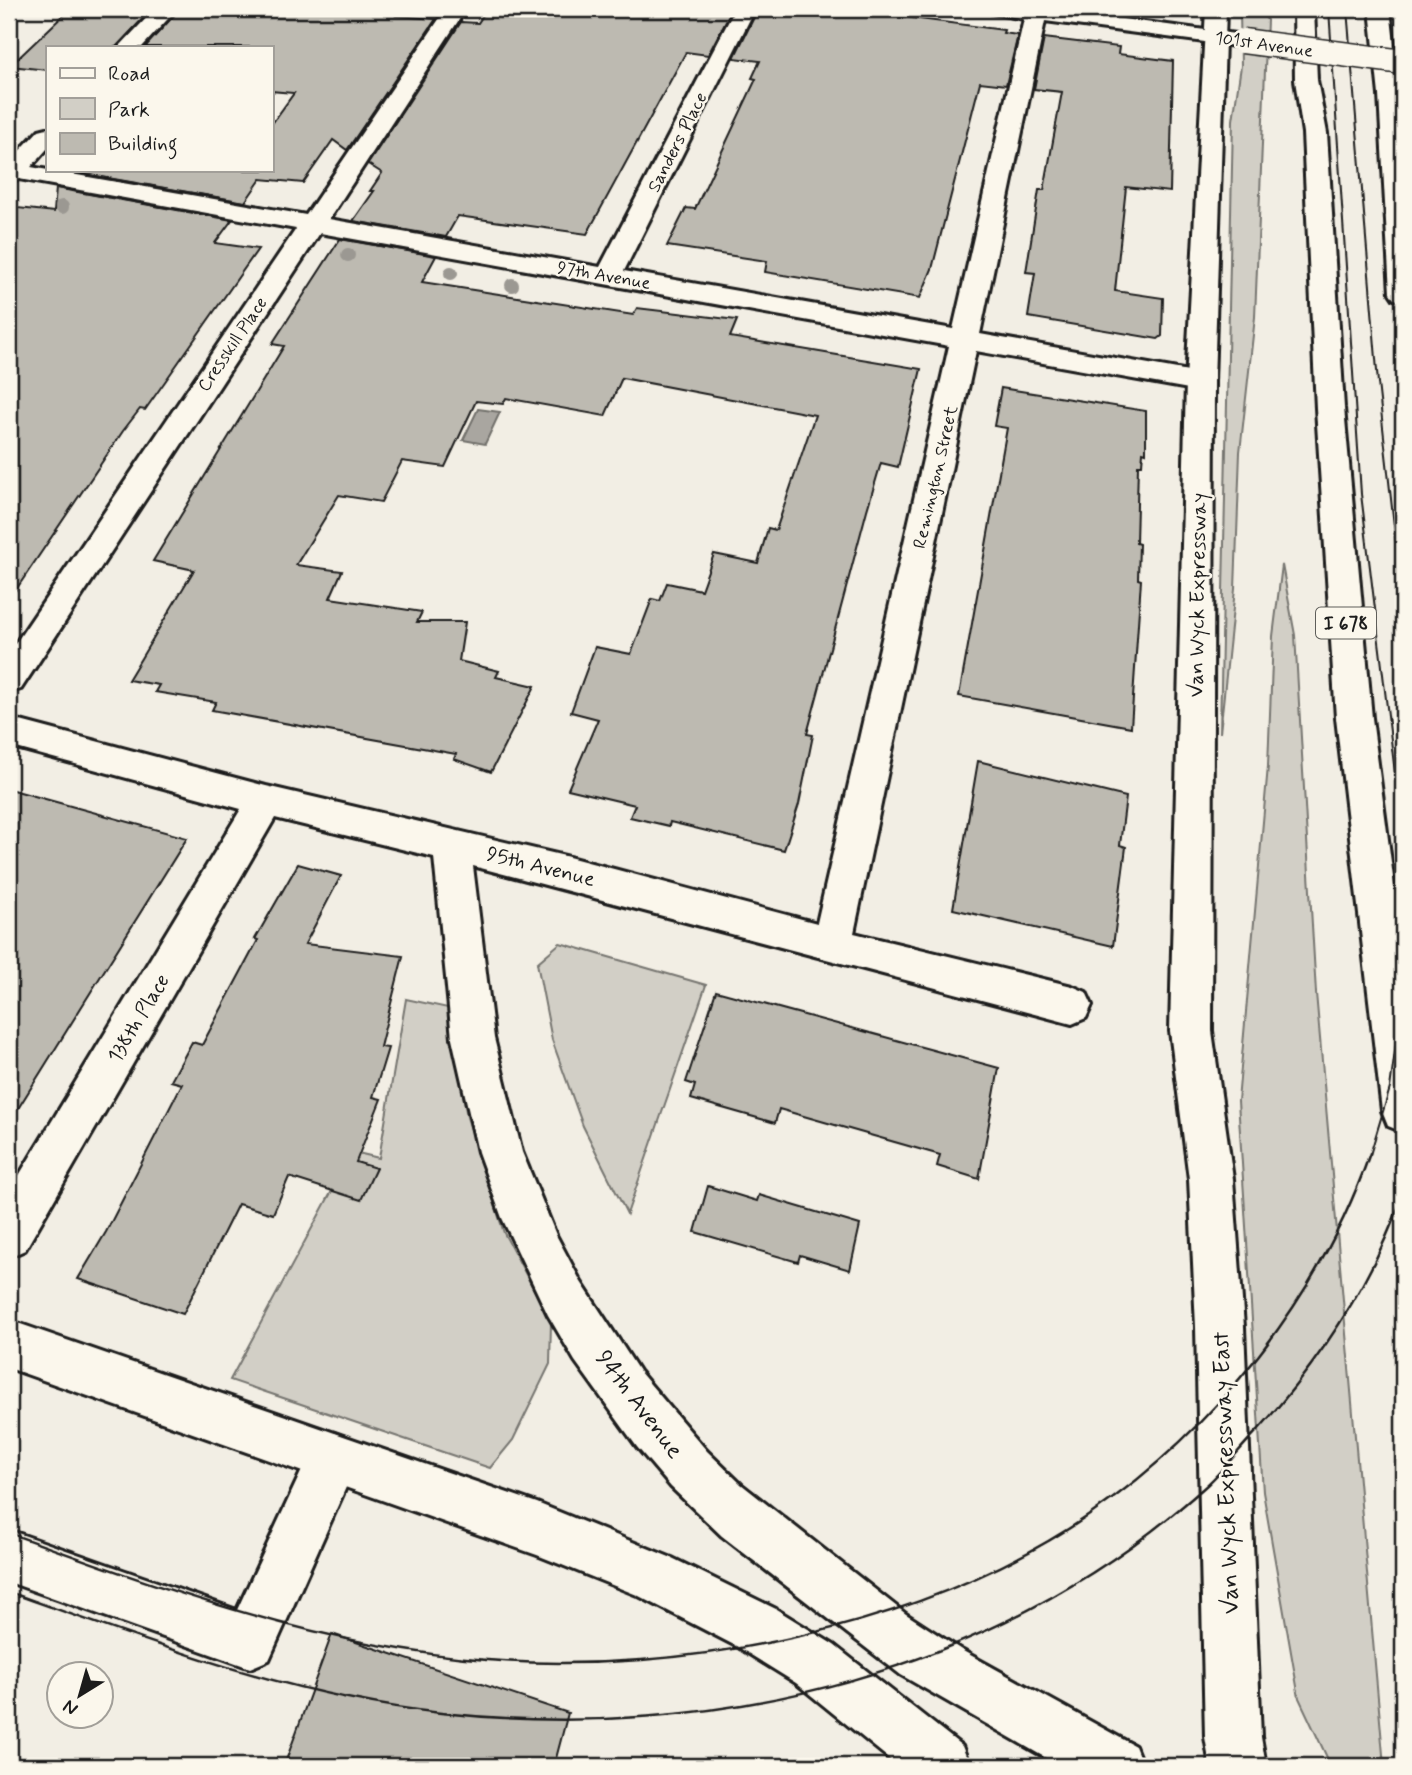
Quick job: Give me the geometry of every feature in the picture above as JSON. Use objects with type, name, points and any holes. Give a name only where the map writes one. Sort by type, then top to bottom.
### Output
[{"type":"main road","points":[[131,46],[167,9]]},
{"type":"main road","name":"Cresskill Place","points":[[9,680],[456,9]]},
{"type":"main road","name":"Sanders Place","points":[[609,276],[745,9]]},
{"type":"main road","name":"101st Avenue","points":[[999,9],[1224,29],[1403,62]]},
{"type":"main road","name":"I 678","points":[[1304,9],[1306,80],[1315,133],[1330,408],[1354,718],[1403,1111]]},
{"type":"main road","points":[[1380,9],[1390,95],[1403,293]]},
{"type":"main road","name":"Remington Street","points":[[832,945],[1037,11]]},
{"type":"main road","points":[[1283,16],[1306,80]]},
{"type":"main road","name":"Van Wyck Expressway","points":[[1211,1179],[1191,1031],[1200,382],[1224,29]]},
{"type":"main road","points":[[10,172],[46,136]]},
{"type":"main road","name":"97th Avenue","points":[[10,172],[1200,382]]},
{"type":"main road","name":"95th Avenue","points":[[9,732],[266,801],[452,844],[832,945],[1072,1005]]},
{"type":"main road","name":"138th Place","points":[[9,1234],[266,801]]},
{"type":"main road","name":"94th Avenue","points":[[452,844],[460,929],[486,1102],[514,1192],[575,1315],[631,1399],[690,1470],[748,1524],[918,1655],[1115,1766]]},
{"type":"main road","name":"Van Wyck Expressway East","points":[[1211,1179],[1220,1327],[1233,1737],[1238,1766]]},
{"type":"main road","points":[[9,1344],[586,1547],[706,1601],[815,1664],[942,1766]]},
{"type":"main road","points":[[9,1556],[250,1641],[334,1458]]},
{"type":"green space","points":[[1240,9],[1260,9],[1267,20],[1255,317],[1240,452],[1235,589],[1220,733],[1233,120],[1241,66]]},
{"type":"green space","points":[[1282,565],[1295,635],[1316,993],[1384,1766],[1331,1766],[1299,1698],[1263,1492],[1238,1101],[1268,766],[1273,636]]},
{"type":"green space","points":[[560,943],[706,985],[627,1214],[583,1126],[552,1040],[537,963]]},
{"type":"green space","points":[[406,999],[448,1008],[467,1117],[504,1233],[551,1322],[550,1364],[513,1440],[490,1468],[230,1380],[353,1152],[379,1158]]},
{"type":"shaded area","points":[[478,409],[500,412],[485,444],[463,440]]},
{"type":"building","points":[[70,9],[152,9],[117,46],[46,46],[46,70],[10,66]]},
{"type":"building","points":[[180,9],[401,9],[396,16],[436,19],[347,150],[333,140],[303,183],[261,179],[245,202],[73,172],[273,172],[273,122],[294,93],[273,91],[273,46],[146,46]]},
{"type":"building","points":[[487,9],[732,9],[708,55],[686,52],[587,234],[458,216],[446,237],[353,221],[374,191],[370,191],[382,173],[368,164],[461,22],[478,23]]},
{"type":"building","points":[[758,9],[843,9],[1004,30],[1003,33],[1018,35],[1006,85],[980,82],[932,269],[920,298],[765,272],[767,261],[667,246],[686,208],[695,209],[756,79],[752,78],[760,61],[734,58]]},
{"type":"building","points":[[1044,38],[1119,47],[1118,54],[1173,61],[1170,192],[1126,187],[1115,291],[1163,298],[1162,336],[1158,339],[1028,317],[1035,273],[1026,272],[1039,190],[1044,190],[1062,92],[1034,89]]},
{"type":"building","points":[[56,188],[232,220],[215,243],[258,249],[145,410],[140,409],[123,431],[9,600],[9,207],[54,212]]},
{"type":"building","points":[[340,239],[436,256],[422,282],[633,315],[637,308],[737,320],[730,337],[921,369],[898,467],[881,463],[867,510],[807,734],[813,735],[799,804],[784,850],[670,822],[669,826],[630,817],[635,805],[568,789],[598,719],[571,712],[595,647],[631,654],[652,599],[660,601],[667,583],[701,590],[714,554],[758,563],[768,528],[776,530],[815,415],[622,378],[605,416],[506,398],[503,404],[476,401],[445,467],[402,461],[381,502],[339,495],[296,565],[342,571],[330,598],[422,612],[417,622],[465,622],[459,661],[499,671],[496,677],[535,686],[491,772],[454,759],[456,754],[212,710],[216,702],[155,692],[159,685],[128,680],[194,570],[153,561],[284,346],[272,344]]},
{"type":"building","points":[[1001,388],[1146,411],[1146,453],[1143,452],[1142,465],[1138,465],[1136,543],[1139,544],[1138,579],[1141,580],[1131,727],[959,696],[1007,428],[994,426]]},
{"type":"building","points":[[978,761],[1126,797],[1120,845],[1126,847],[1113,946],[953,909]]},
{"type":"building","points":[[9,789],[187,838],[9,1123]]},
{"type":"building","points":[[298,864],[341,876],[305,944],[403,956],[380,1047],[388,1048],[373,1097],[381,1099],[356,1162],[376,1168],[361,1200],[289,1177],[273,1214],[238,1204],[183,1314],[78,1279],[106,1232],[182,1084],[171,1081],[192,1042],[202,1045],[258,940],[255,939]]},
{"type":"building","points":[[716,991],[999,1068],[979,1179],[937,1166],[940,1155],[779,1109],[775,1123],[691,1099],[695,1085],[686,1082]]},
{"type":"building","points":[[708,1186],[757,1201],[759,1195],[860,1225],[850,1270],[800,1255],[798,1262],[695,1232]]},
{"type":"building","points":[[332,1634],[568,1713],[554,1766],[284,1766]]},
{"type":"tram line","points":[[1329,9],[1361,494],[1396,781],[1403,870]]},
{"type":"tram line","points":[[1347,9],[1378,383],[1403,606]]},
{"type":"tram line","points":[[1370,1155],[1390,1088],[1403,993]]},
{"type":"tram line","points":[[9,1533],[125,1575],[304,1629],[364,1643],[487,1660],[563,1663],[642,1660],[721,1651],[801,1636],[879,1615],[954,1587],[1026,1554],[1091,1514],[1137,1480],[1180,1442],[1221,1400],[1259,1355],[1293,1308],[1323,1258],[1349,1206],[1370,1153]]},
{"type":"tram line","points":[[9,1592],[168,1648],[276,1681],[385,1705],[441,1713],[544,1720],[648,1716],[750,1704],[850,1681],[947,1647],[1040,1604],[1127,1549],[1208,1484],[1281,1403],[1342,1320],[1376,1259],[1403,1195]]}]
